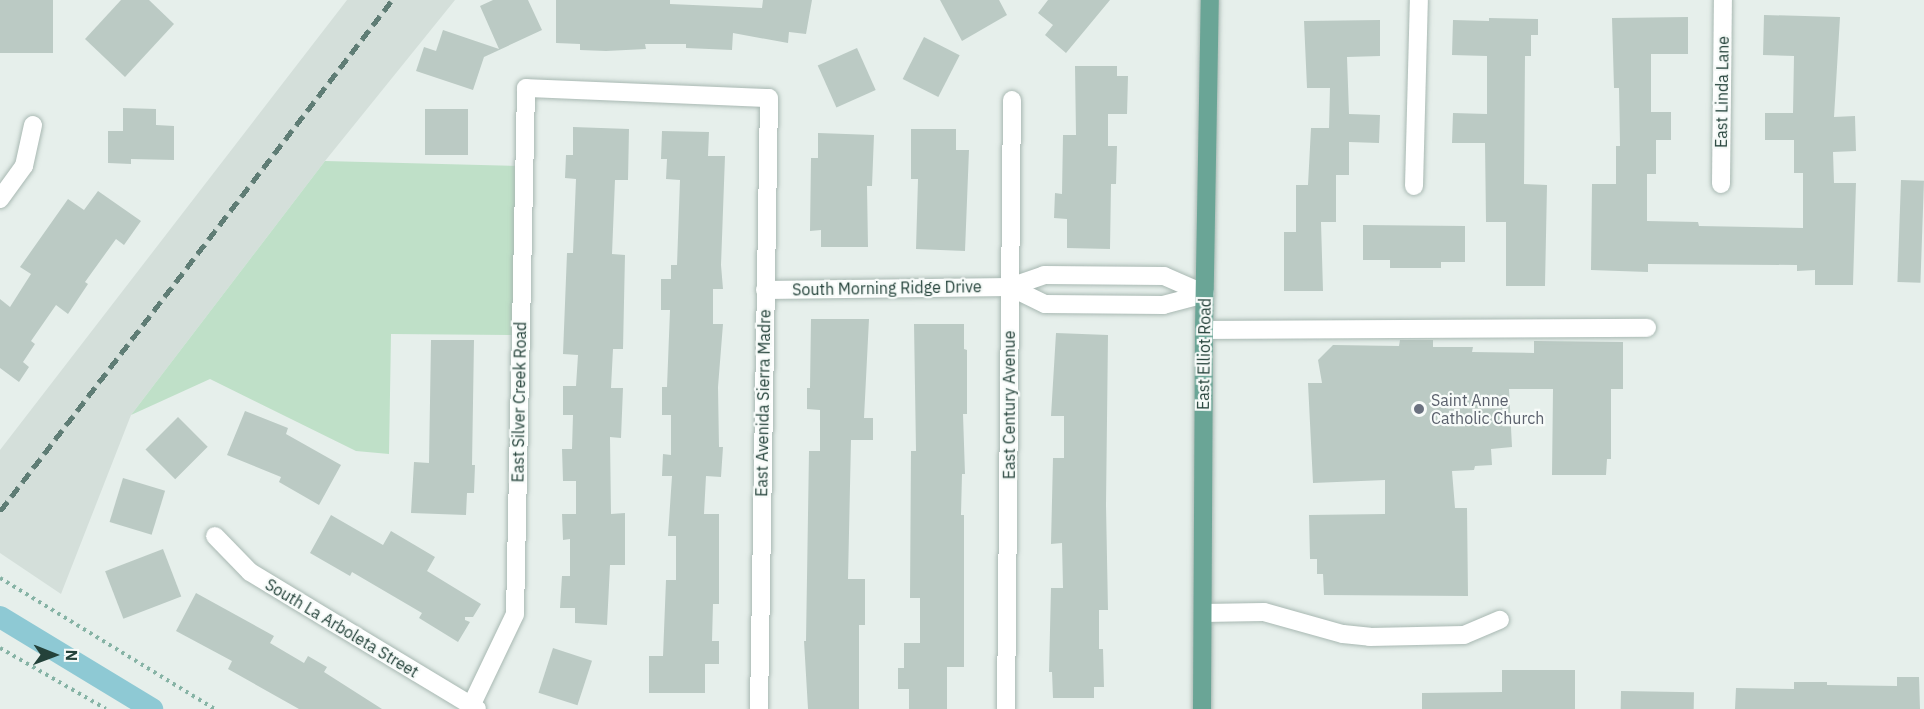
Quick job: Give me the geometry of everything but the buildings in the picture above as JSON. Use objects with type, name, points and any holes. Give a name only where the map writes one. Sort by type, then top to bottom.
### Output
[{"type":"main road","name":"East Elliot Road","points":[[1202,709],[1204,330],[1210,0]]},
{"type":"street","points":[[1414,186],[1419,0]]},
{"type":"street","name":"East Linda Lane","points":[[1721,184],[1723,0]]},
{"type":"street","name":"East Silver Creek Road","points":[[474,707],[515,614],[526,88],[769,98]]},
{"type":"street","name":"East Avenida Sierra Madre","points":[[759,709],[769,98]]},
{"type":"street","name":"East Century Avenue","points":[[1006,709],[1012,100]]},
{"type":"street","points":[[0,199],[24,166],[33,125]]},
{"type":"street","name":"South Morning Ridge Drive","points":[[765,290],[1010,287],[1044,275],[1164,276],[1205,294]]},
{"type":"street","name":"South Morning Ridge Drive","points":[[1010,287],[1045,304],[1163,305],[1205,294]]},
{"type":"street","points":[[1204,330],[1647,328]]},
{"type":"street","name":"South La Arboleta Street","points":[[215,536],[250,572],[474,707]]},
{"type":"street","points":[[1203,613],[1264,612],[1343,634],[1370,637],[1464,635],[1500,620]]},
{"type":"path","points":[[0,578],[215,709]]},
{"type":"path","points":[[0,648],[106,709]]},
{"type":"shaded area","points":[[347,0],[455,0],[325,161],[131,415],[61,594],[0,553],[0,450]]},
{"type":"green space","points":[[325,161],[522,166],[520,335],[391,334],[389,454],[356,451],[210,379],[131,415]]},
{"type":"waterway","points":[[0,617],[152,709]]},
{"type":"railway","points":[[0,511],[392,0]]},
{"type":"place","name":"Saint Anne Catholic Church","points":[[1419,409]]}]
